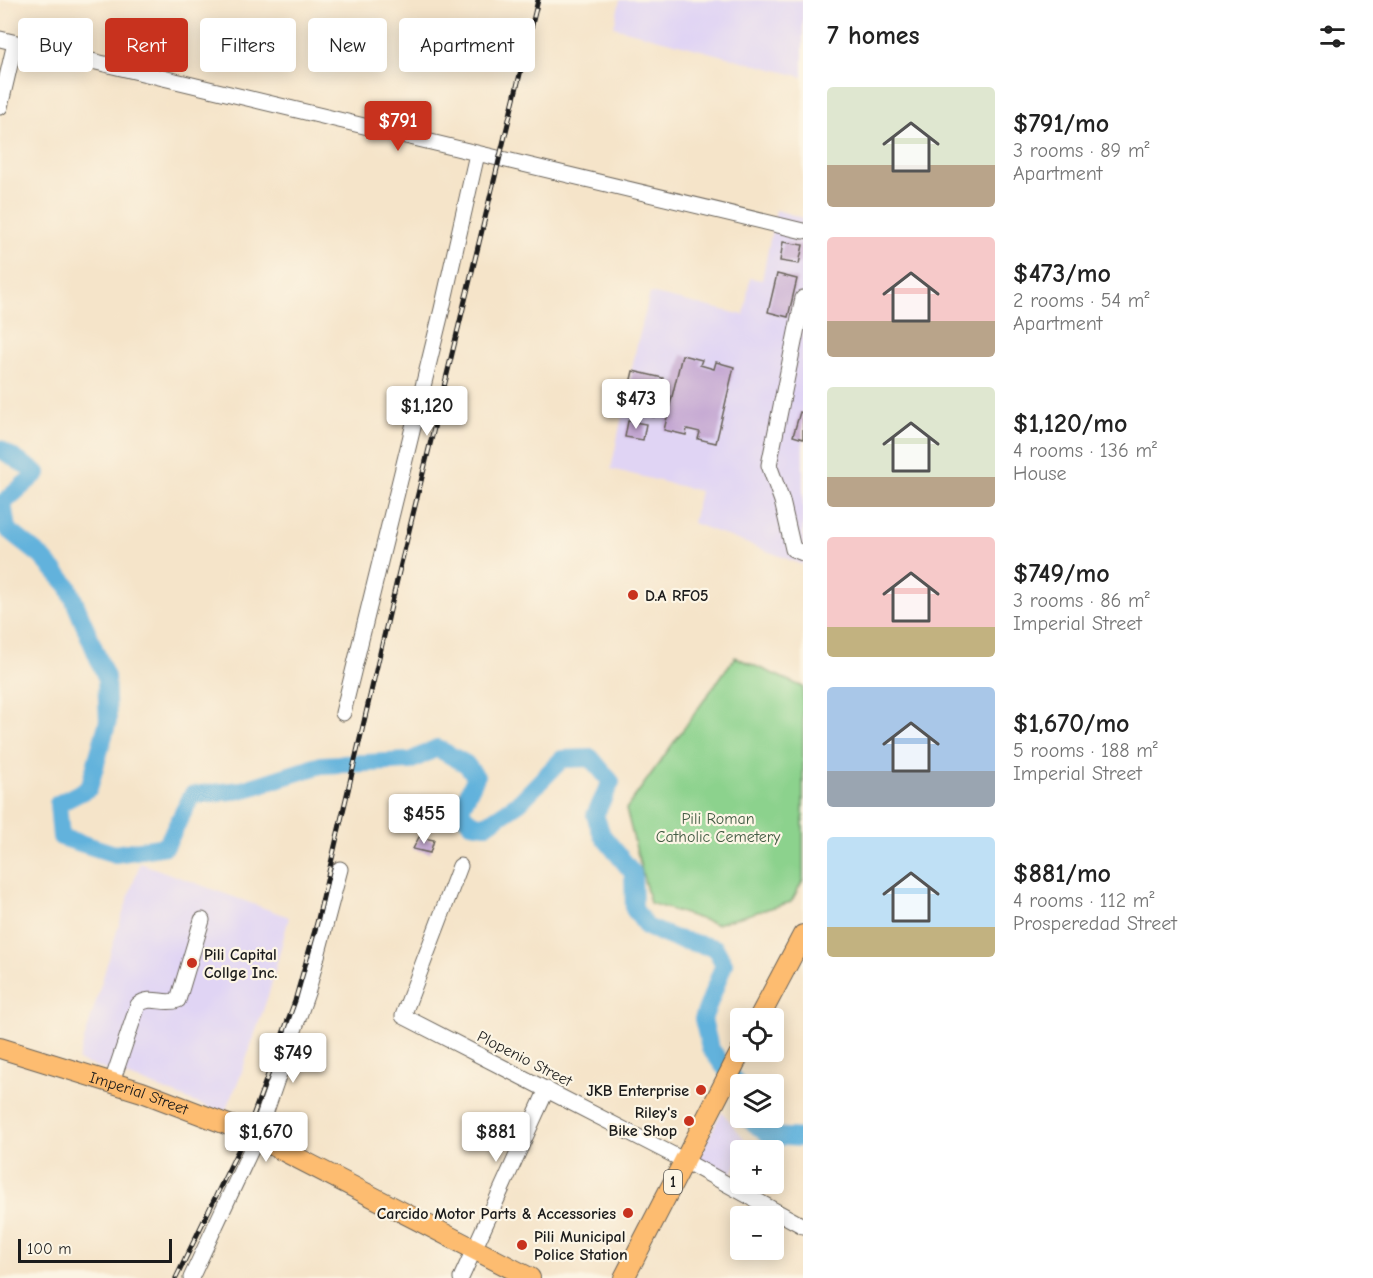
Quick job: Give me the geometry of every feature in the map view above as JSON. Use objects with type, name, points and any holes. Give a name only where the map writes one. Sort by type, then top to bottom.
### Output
[{"type":"main road","points":[[764,1008],[803,935]]},
{"type":"main road","name":"Imperial Street","points":[[0,1048],[142,1092],[257,1137],[530,1278]]},
{"type":"main road","name":"1","points":[[624,1278],[735,1062]]},
{"type":"street","points":[[0,107],[8,41],[803,231]]},
{"type":"street","points":[[342,713],[442,309],[477,154]]},
{"type":"street","points":[[803,298],[769,465],[783,501],[793,549],[803,552]]},
{"type":"street","name":"Plopenio Street","points":[[460,866],[403,1016],[683,1160],[803,1226]]},
{"type":"street","points":[[190,1278],[257,1137],[308,990],[340,869]]},
{"type":"street","points":[[112,1083],[138,1005],[149,999],[174,1002],[178,1000],[202,920]]},
{"type":"street","points":[[462,1278],[547,1089]]},
{"type":"shaded area","points":[[620,0],[803,0],[803,77],[614,27]]},
{"type":"shaded area","points":[[776,210],[803,218],[803,565],[693,523],[700,491],[611,469],[650,293],[744,315],[750,278],[762,280]]},
{"type":"shaded area","name":"Pili Capital Collge Inc.","points":[[140,863],[289,917],[269,993],[240,1077],[224,1114],[144,1082],[78,1061]]},
{"type":"shaded area","points":[[722,1112],[730,1122],[730,1128],[735,1128],[745,1140],[730,1140],[730,1177],[697,1159]]},
{"type":"green space","name":"Pili Roman Catholic Cemetery","points":[[735,657],[803,687],[803,880],[791,902],[716,924],[650,903],[626,809]]},
{"type":"building","points":[[783,242],[803,245],[799,264],[780,261]]},
{"type":"building","points":[[777,274],[797,279],[788,317],[768,312]]},
{"type":"building","points":[[682,355],[702,360],[700,365],[714,369],[716,362],[734,367],[716,443],[698,439],[700,432],[687,429],[686,435],[664,430]]},
{"type":"building","points":[[633,371],[663,378],[654,417],[624,409]]},
{"type":"building","points":[[800,412],[803,413],[803,439],[793,436]]},
{"type":"building","points":[[628,421],[646,424],[643,440],[625,437]]},
{"type":"building","points":[[419,837],[434,840],[430,853],[413,849]]},
{"type":"waterway","points":[[0,449],[37,473],[3,503],[7,529],[41,556],[68,586],[106,677],[108,721],[89,788],[58,804],[61,837],[115,854],[166,846],[192,795],[242,790],[321,765],[410,761],[437,748],[466,764],[476,777],[460,810],[471,823],[486,825],[520,802],[562,759],[591,758],[611,782],[595,815],[602,835],[633,873],[634,909],[647,927],[673,938],[715,948],[724,964],[703,1019],[710,1048],[730,1074]]},
{"type":"waterway","points":[[760,1128],[770,1136],[803,1138]]},
{"type":"railway","points":[[176,1278],[247,1132],[295,1001],[317,923],[398,576],[538,0]]},
{"type":"place","name":"D.A RFO5","points":[[633,595]]},
{"type":"place","name":"Pili Capital Collge Inc.","points":[[192,963]]},
{"type":"place","name":"JKB Enterprise","points":[[701,1090]]},
{"type":"place","name":"Riley's Bike Shop","points":[[689,1121]]},
{"type":"place","name":"Carcido Motor Parts & Accessories","points":[[628,1213]]},
{"type":"place","name":"Pili Municipal Police Station","points":[[522,1245]]}]
